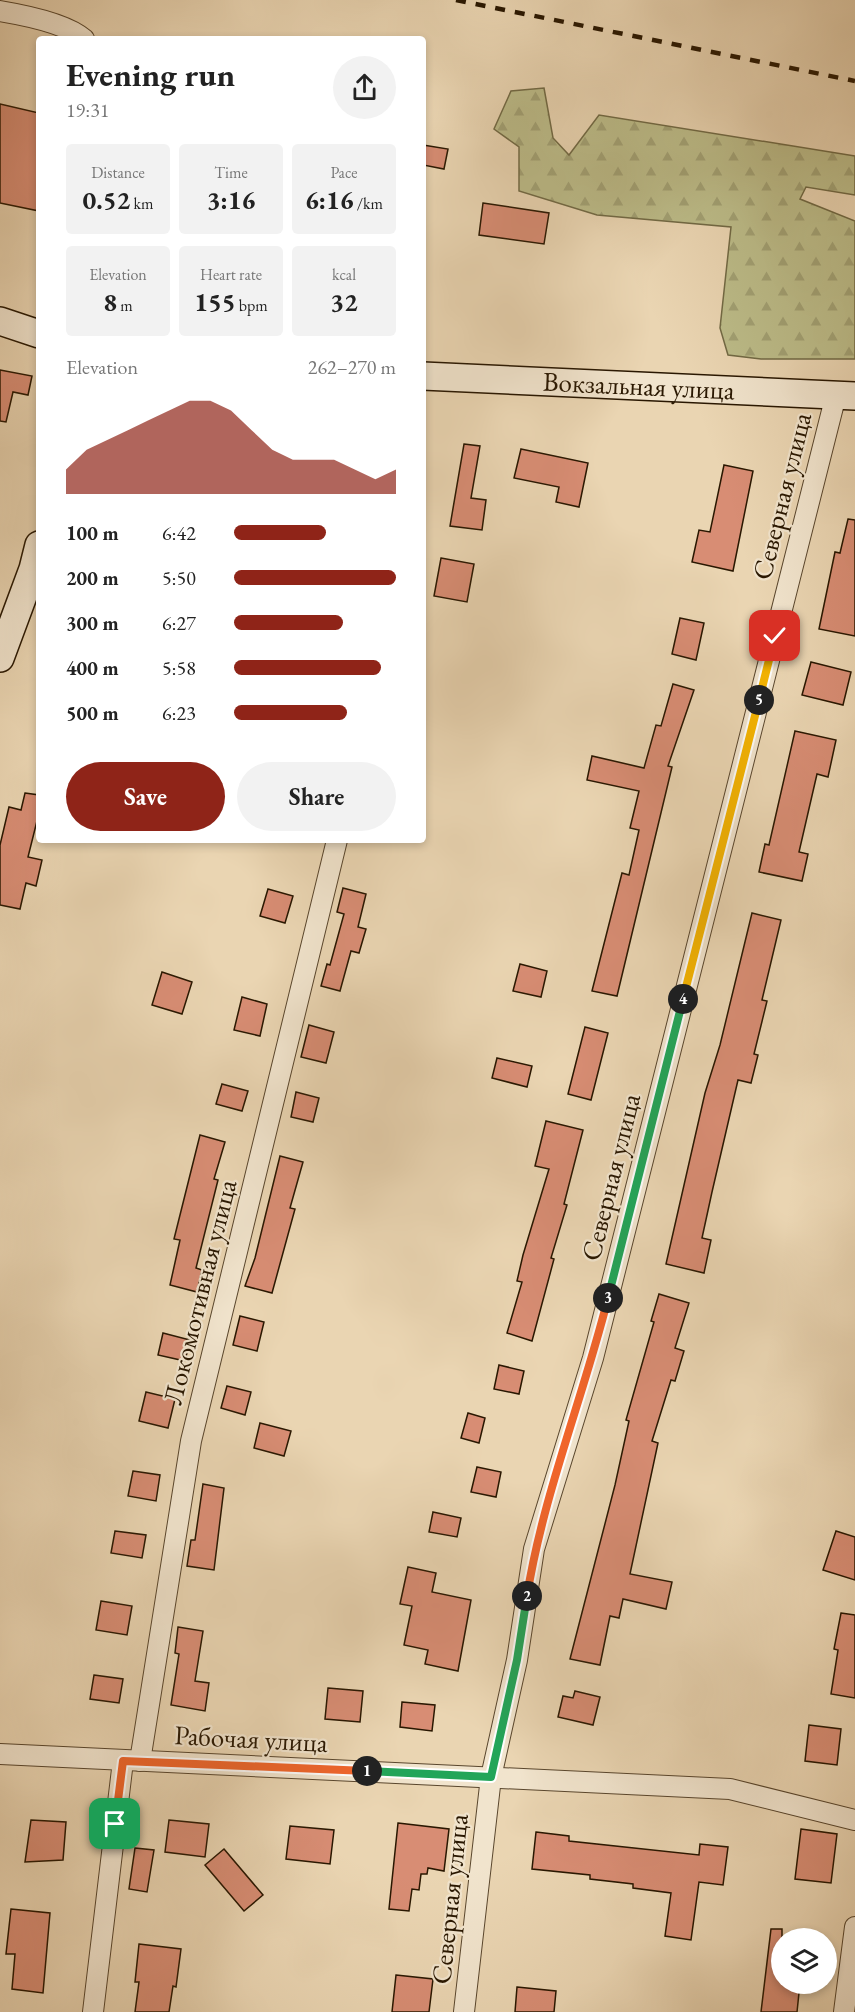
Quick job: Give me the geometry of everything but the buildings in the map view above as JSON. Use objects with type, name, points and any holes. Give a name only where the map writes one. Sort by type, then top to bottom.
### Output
[{"type":"main road","points":[[0,321],[36,333]]},
{"type":"main road","name":"Вокзальная улица","points":[[426,376],[845,396]]},
{"type":"main road","points":[[0,658],[36,557]]},
{"type":"street","points":[[0,11],[55,25],[76,32],[81,36]]},
{"type":"street","name":"Северная улица","points":[[464,2012],[491,1777],[517,1660],[534,1549],[593,1358],[845,396]]},
{"type":"street","name":"Локомотивная улица","points":[[93,2012],[131,1761],[191,1440],[336,843]]},
{"type":"street","name":"Рабочая улица","points":[[0,1755],[730,1789],[855,1820]]},
{"type":"street","points":[[844,2012],[855,1927]]},
{"type":"green space","points":[[544,88],[553,138],[569,155],[599,115],[855,156],[855,195],[806,187],[800,199],[855,221],[855,359],[761,359],[728,355],[720,328],[731,227],[597,215],[519,191],[519,147],[494,129],[511,91]]},
{"type":"railway","points":[[456,0],[855,81]]},
{"type":"route","points":[[115,1824],[123,1761],[491,1777],[517,1660],[534,1549],[593,1358],[775,636]]}]
